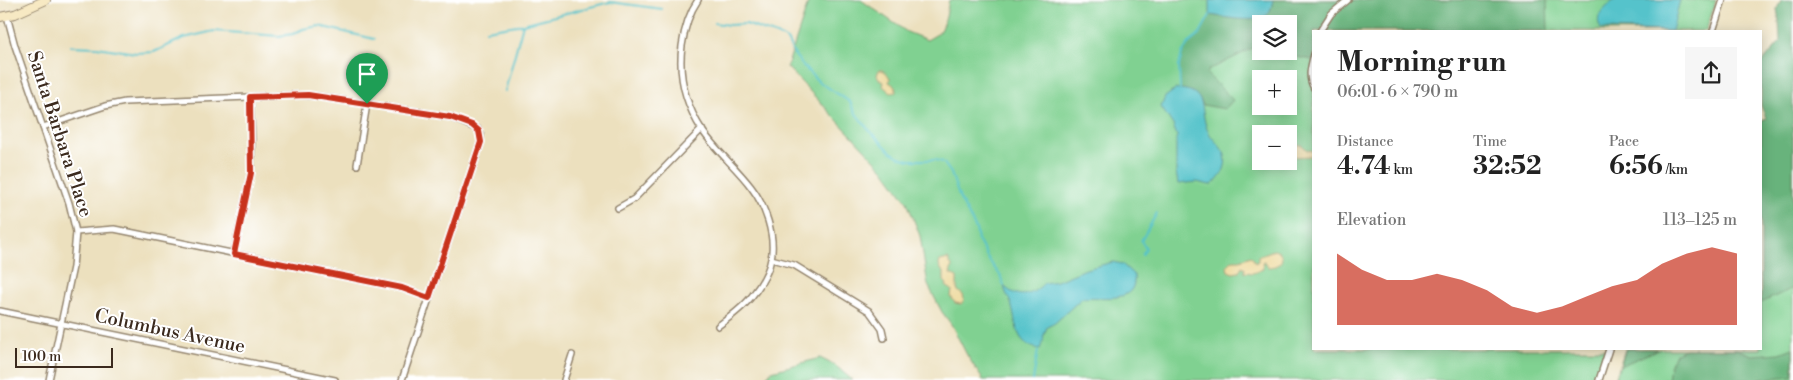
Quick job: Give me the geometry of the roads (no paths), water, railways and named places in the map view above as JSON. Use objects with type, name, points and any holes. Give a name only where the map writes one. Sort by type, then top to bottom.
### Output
[{"type":"street","points":[[4,17],[46,0]]},
{"type":"street","points":[[698,0],[686,29],[680,60],[685,92],[691,110],[702,129],[759,198],[768,220],[771,243],[771,259],[764,278],[752,297],[736,313],[718,326]]},
{"type":"street","points":[[1321,30],[1331,14],[1348,0]]},
{"type":"street","points":[[1713,30],[1724,0]]},
{"type":"street","name":"Santa Barbara Place","points":[[4,17],[69,203],[76,232],[73,267],[49,380]]},
{"type":"street","points":[[1312,64],[1310,74],[1312,84]]},
{"type":"street","points":[[43,127],[115,104],[308,95],[450,117],[476,127],[480,133],[481,142],[402,380]]},
{"type":"street","points":[[234,254],[251,173],[250,97]]},
{"type":"street","points":[[357,165],[367,104]]},
{"type":"street","points":[[618,208],[634,199],[702,129]]},
{"type":"street","points":[[76,232],[124,230],[402,288],[429,298]]},
{"type":"street","points":[[771,259],[794,265],[868,310],[882,329],[884,338]]},
{"type":"street","name":"Columbus Avenue","points":[[0,312],[334,380]]},
{"type":"street","points":[[1599,380],[1609,350]]},
{"type":"street","points":[[564,380],[572,355]]},
{"type":"water","points":[[1210,0],[1273,0],[1267,15],[1252,15],[1252,19],[1210,15]]},
{"type":"water","points":[[1614,0],[1680,0],[1672,30],[1601,29],[1598,20],[1604,10]]},
{"type":"water","points":[[1176,89],[1187,90],[1199,98],[1209,133],[1225,155],[1226,160],[1222,173],[1210,185],[1197,182],[1178,184],[1176,172],[1177,136],[1173,125],[1161,107],[1165,97]]},
{"type":"water","points":[[1113,262],[1122,264],[1134,275],[1134,285],[1130,291],[1116,297],[1082,298],[1055,323],[1047,327],[1040,349],[1025,343],[1018,332],[1004,286],[1014,293],[1025,295],[1035,291],[1044,283],[1057,281],[1086,269]]},
{"type":"waterway","points":[[486,30],[523,24],[610,2],[662,9]]},
{"type":"waterway","points":[[1180,89],[1179,66],[1182,53],[1188,44],[1199,35],[1210,15]]},
{"type":"waterway","points":[[714,23],[746,24],[787,40],[803,66],[818,81],[850,102],[854,111],[868,129],[891,152],[909,160],[935,160],[943,162],[951,173],[960,199],[976,229],[978,240],[990,262],[1000,275],[1004,286]]},
{"type":"waterway","points":[[505,91],[523,24]]},
{"type":"waterway","points":[[71,46],[97,47],[136,53],[154,52],[184,38],[214,31],[279,36],[319,26],[374,39]]},
{"type":"waterway","points":[[1142,255],[1146,248],[1141,241],[1157,213]]},
{"type":"waterway","points":[[1033,380],[1038,350]]}]
